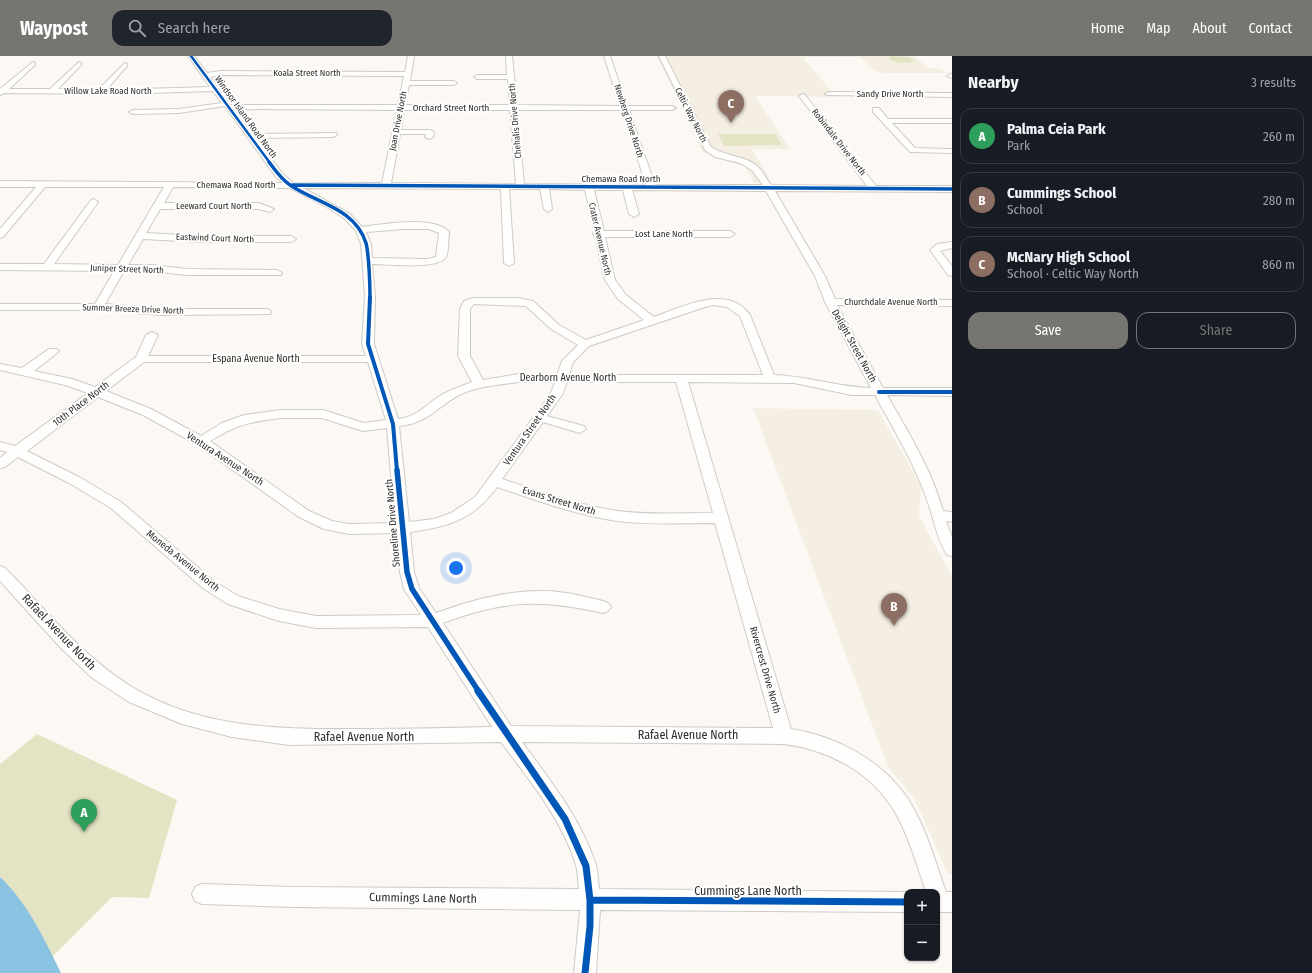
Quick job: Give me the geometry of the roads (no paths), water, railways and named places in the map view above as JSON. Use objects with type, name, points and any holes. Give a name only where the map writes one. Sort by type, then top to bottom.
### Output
[{"type":"street","name":"Windsor Island Road North","points":[[191,56],[279,175],[290,185]]},
{"type":"street","name":"Joan Drive North","points":[[386,186],[411,56]]},
{"type":"street","name":"Chehalis Drive North","points":[[509,56],[520,186]]},
{"type":"street","name":"Newberg Drive North","points":[[607,56],[651,187]]},
{"type":"street","name":"Celtic Way North","points":[[658,58],[708,148],[718,155],[752,165],[758,170],[769,188]]},
{"type":"street","points":[[0,92],[33,64]]},
{"type":"street","points":[[51,92],[79,64]]},
{"type":"street","points":[[100,92],[125,65]]},
{"type":"street","name":"Koala Street North","points":[[206,75],[221,73],[407,74]]},
{"type":"street","points":[[477,77],[511,77]]},
{"type":"street","points":[[406,83],[454,83]]},
{"type":"street","name":"Willow Lake Road North","points":[[0,92],[189,91],[216,89]]},
{"type":"street","name":"Sandy Drive North","points":[[829,94],[952,95]]},
{"type":"street","points":[[866,94],[877,107],[876,110],[913,150],[952,151]]},
{"type":"street","name":"Robindale Drive North","points":[[803,96],[874,189]]},
{"type":"street","name":"Orchard Street North","points":[[133,112],[178,111],[228,106],[401,108],[672,108]]},
{"type":"street","points":[[886,121],[952,121]]},
{"type":"street","points":[[396,132],[430,132],[429,137]]},
{"type":"street","points":[[250,136],[333,135]]},
{"type":"street","points":[[257,145],[324,144]]},
{"type":"street","name":"Chemawa Road North","points":[[0,184],[952,189]]},
{"type":"street","points":[[0,235],[43,184]]},
{"type":"street","points":[[98,307],[170,185]]},
{"type":"street","name":"Shoreline Drive North","points":[[290,185],[347,216],[360,230],[366,244],[370,317],[368,344],[393,424],[407,572],[412,589],[506,734],[542,783],[565,819],[586,866],[590,900],[590,926],[585,973]]},
{"type":"street","points":[[505,186],[509,263]]},
{"type":"street","points":[[544,186],[548,209]]},
{"type":"street","name":"Crater Avenue North","points":[[588,187],[598,234],[612,285],[622,297],[651,320]]},
{"type":"street","points":[[627,187],[634,214]]},
{"type":"street","name":"Delight Street North","points":[[769,188],[780,204],[820,276],[830,302],[927,481],[942,531],[952,551]]},
{"type":"street","points":[[47,267],[94,202]]},
{"type":"street","name":"Leeward Court North","points":[[158,206],[259,206],[270,210]]},
{"type":"street","points":[[360,230],[391,226],[427,226],[438,228],[444,232],[442,255],[439,259],[428,262],[368,261]]},
{"type":"street","name":"Lost Lane North","points":[[598,234],[730,234]]},
{"type":"street","name":"Eastwind Court North","points":[[140,236],[201,239],[291,239]]},
{"type":"street","points":[[952,245],[936,248],[935,250],[952,273]]},
{"type":"street","name":"Juniper Street North","points":[[0,267],[151,268],[187,272],[277,273]]},
{"type":"street","points":[[479,384],[464,356],[465,309],[473,301],[518,301],[529,303],[555,327],[585,344]]},
{"type":"street","name":"Ventura Street North","points":[[403,528],[436,524],[456,516],[480,500],[541,418],[556,395],[568,361],[585,344],[651,320],[702,304],[715,302],[731,305],[741,310],[770,379]]},
{"type":"street","name":"Churchdale Avenue North","points":[[830,302],[952,302]]},
{"type":"street","name":"Summer Breeze Drive North","points":[[0,307],[98,307],[161,312],[266,312]]},
{"type":"street","name":"10th Place North","points":[[0,464],[141,359],[152,335]]},
{"type":"street","points":[[26,372],[53,351]]},
{"type":"street","name":"Espana Avenue North","points":[[141,359],[372,360]]},
{"type":"street","name":"Ventura Avenue North","points":[[0,366],[97,392],[147,412],[201,441],[310,516],[329,525],[349,529],[403,528]]},
{"type":"street","name":"Dearborn Avenue North","points":[[201,441],[226,426],[248,418],[281,414],[323,414],[363,427],[393,424],[417,419],[442,400],[479,384],[519,378],[770,379],[794,380],[852,391],[952,392]]},
{"type":"street","name":"Rivercrest Drive North","points":[[681,379],[784,736]]},
{"type":"street","points":[[541,418],[580,428]]},
{"type":"street","name":"Moneda Avenue North","points":[[0,446],[17,451],[74,480],[116,505],[209,585],[234,600],[279,615],[316,622],[432,621],[467,608],[515,598],[540,597],[566,599],[604,607]]},
{"type":"street","name":"Evans Street North","points":[[494,481],[580,509],[605,514],[634,518],[720,518]]},
{"type":"street","points":[[938,515],[952,517]]},
{"type":"street","name":"Rafael Avenue North","points":[[0,572],[84,662],[106,679],[135,697],[181,716],[219,727],[280,736],[447,737],[506,734],[784,736]]},
{"type":"street","points":[[784,736],[801,737],[835,749],[866,768],[884,785],[901,804],[907,816],[941,899]]},
{"type":"street","name":"Cummings Lane North","points":[[202,894],[292,897],[904,902]]},
{"type":"water","points":[[0,877],[19,898],[35,922],[61,973],[0,973]]},
{"type":"place","name":"McNary High School","points":[[731,123]]},
{"type":"place","name":"Cummings School","points":[[894,626]]},
{"type":"place","name":"Palma Ceia Park","points":[[84,832]]}]
